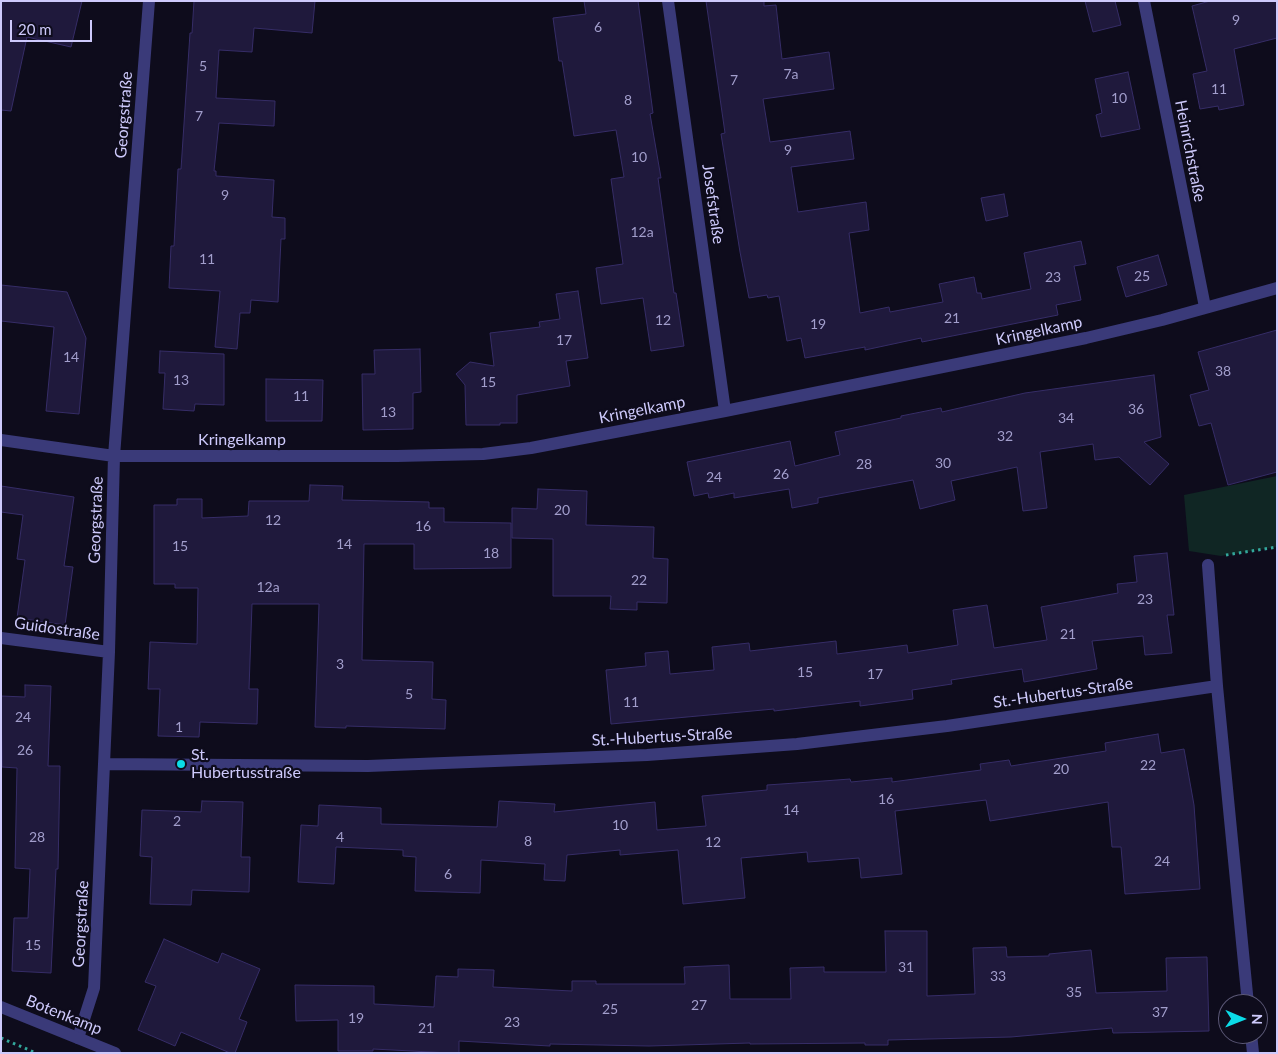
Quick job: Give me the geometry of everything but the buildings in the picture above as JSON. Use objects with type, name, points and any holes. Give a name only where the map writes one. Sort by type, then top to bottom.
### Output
[{"type":"street","name":"Georgstraße","points":[[78,1038],[94,988],[109,652],[114,456],[149,1]]},
{"type":"street","name":"Josefstraße","points":[[668,1],[725,411]]},
{"type":"street","name":"Heinrichstraße","points":[[1144,1],[1205,307]]},
{"type":"street","name":"Kringelkamp","points":[[1,440],[114,456],[397,456],[483,454],[531,448],[725,411],[1086,338],[1277,288]]},
{"type":"street","points":[[1208,565],[1217,686],[1247,994]]},
{"type":"street","name":"Guidostraße","points":[[1,638],[109,652]]},
{"type":"street","name":"St.-Hubertus-Straße","points":[[104,764],[368,766],[647,755],[797,744],[947,726],[1217,686]]},
{"type":"street","name":"Botenkamp","points":[[1,1007],[115,1053]]},
{"type":"path","points":[[1208,565],[1221,556],[1277,547]]},
{"type":"path","points":[[1,1038],[36,1053]]},
{"type":"green space","points":[[1277,476],[1277,547],[1221,556],[1189,551],[1184,495]]},
{"type":"place","name":"St. Hubertusstraße","points":[[181,764]]}]
